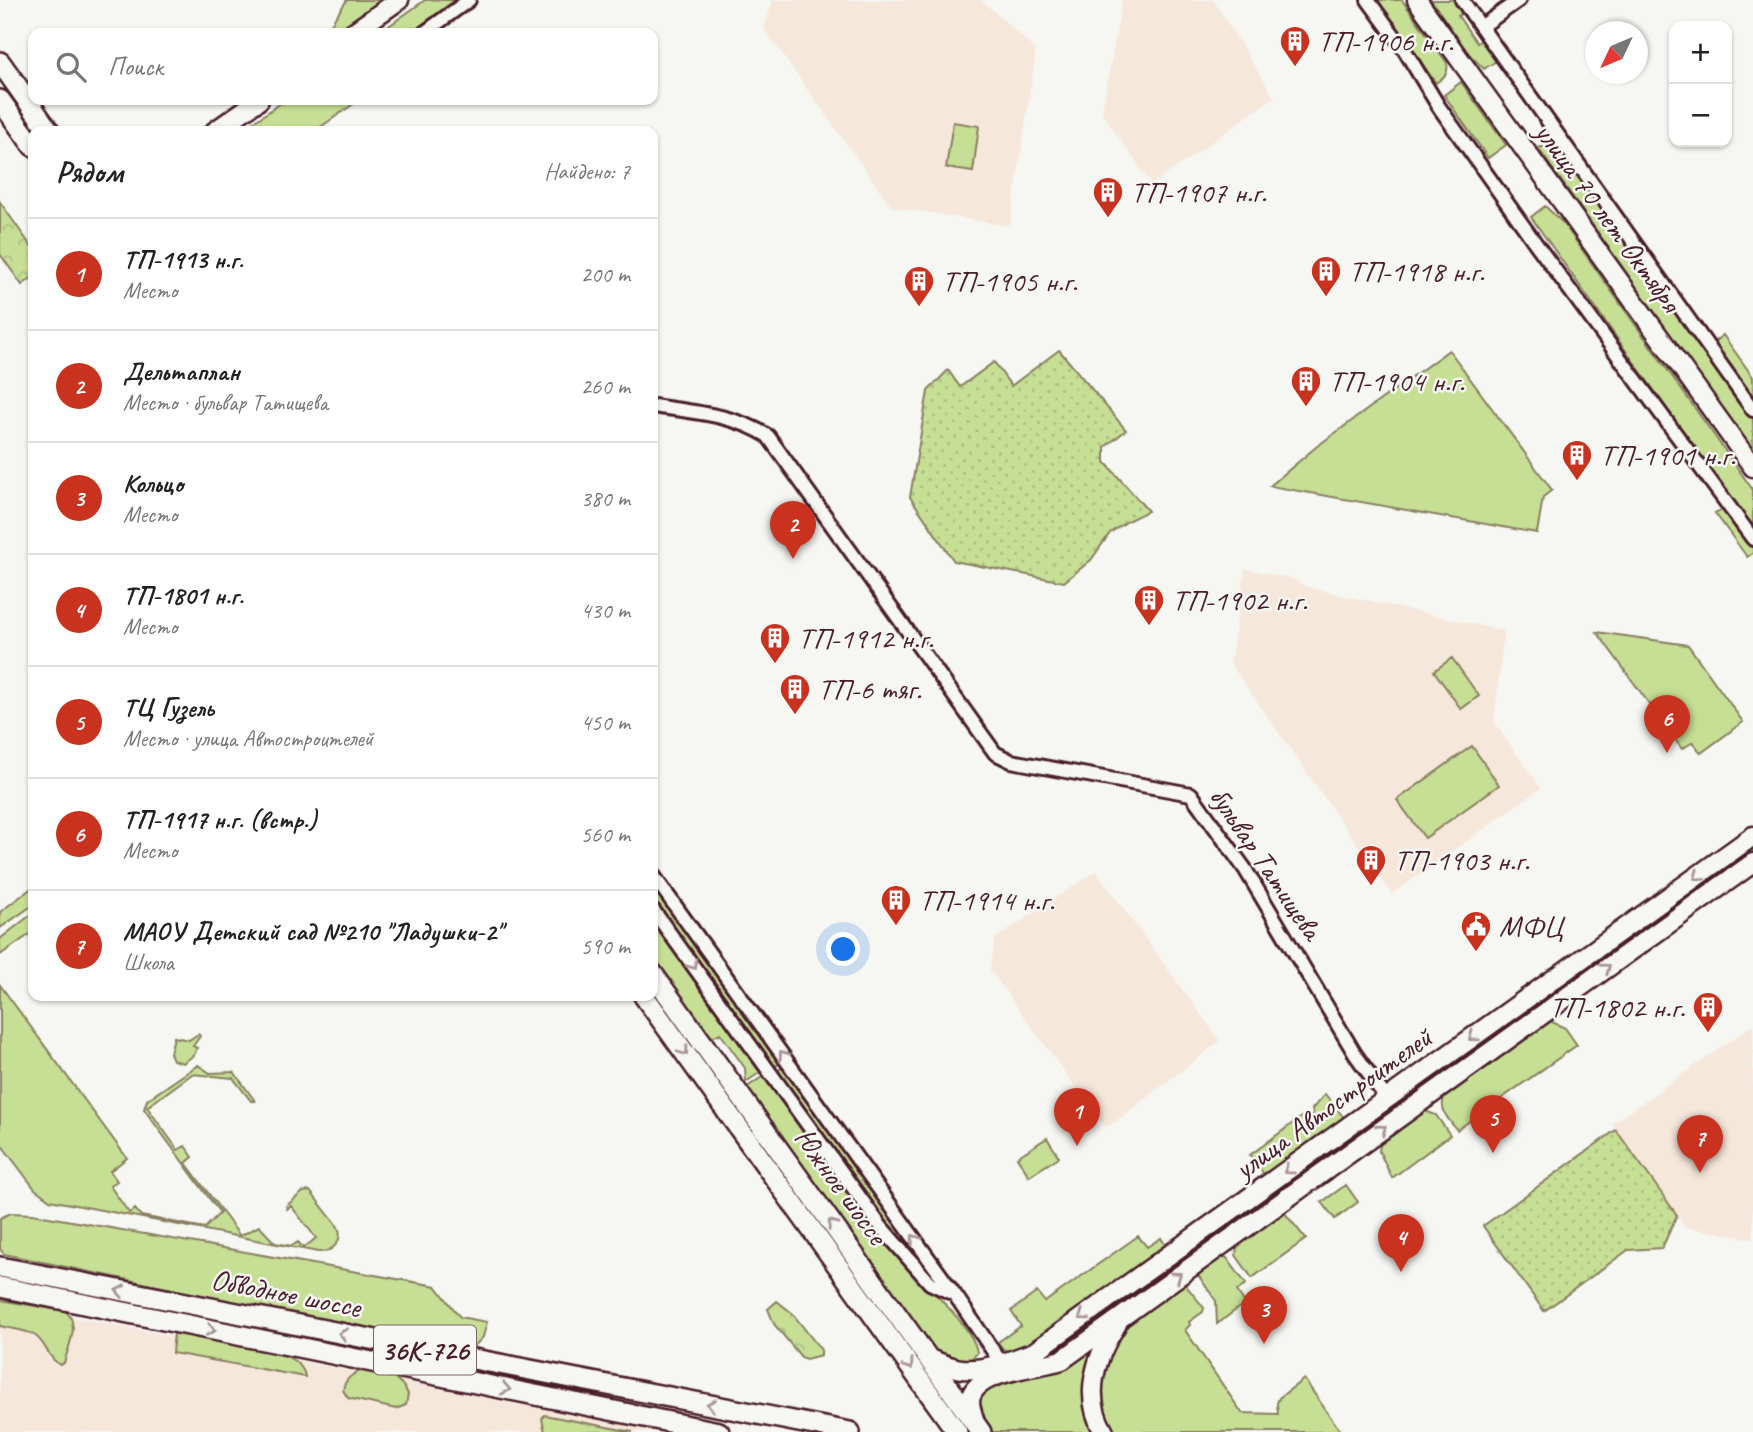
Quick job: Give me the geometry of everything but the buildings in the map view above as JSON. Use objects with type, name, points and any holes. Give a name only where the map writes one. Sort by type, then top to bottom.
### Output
[{"type":"main road","points":[[359,28],[399,0]]},
{"type":"main road","name":"улица 70 лет Октября","points":[[1417,0],[1753,467]]},
{"type":"main road","points":[[0,62],[28,101]]},
{"type":"main road","points":[[0,100],[28,139]]},
{"type":"main road","points":[[31,105],[45,126]]},
{"type":"main road","points":[[222,126],[252,105]]},
{"type":"main road","name":"улица Автостроителей","points":[[971,1429],[970,1398],[976,1387],[1034,1352],[1753,836]]},
{"type":"main road","name":"улица Автостроителей","points":[[929,1359],[959,1369],[1005,1368],[1062,1360],[1513,1035],[1750,869]]},
{"type":"main road","name":"Южное шоссе","points":[[658,981],[929,1359],[971,1429]]},
{"type":"main road","name":"Южное шоссе","points":[[648,1001],[971,1429]]},
{"type":"main road","points":[[1500,1017],[1513,1035]]},
{"type":"main road","name":"Обводное шоссе","points":[[0,1267],[850,1432]]},
{"type":"main road","name":"Обводное шоссе","points":[[0,1287],[719,1432]]},
{"type":"main road","points":[[1120,1290],[1128,1311]]},
{"type":"main road","name":"улица Автостроителей","points":[[1104,1432],[1093,1403],[1094,1375],[1105,1345],[1128,1311]]},
{"type":"street","points":[[431,28],[469,0]]},
{"type":"street","points":[[1368,0],[1404,49],[1438,107],[1753,539]]},
{"type":"street","points":[[1462,0],[1753,410]]},
{"type":"street","points":[[1481,27],[1519,0]]},
{"type":"street","name":"бульвар Татищева","points":[[658,407],[721,416],[751,425],[768,436],[995,752],[1011,761],[1191,793],[1245,869],[1355,1054],[1387,1099]]},
{"type":"street","points":[[658,882],[1005,1368]]},
{"type":"street","points":[[658,917],[882,1228],[930,1283],[955,1295]]},
{"type":"shaded area","points":[[773,0],[981,0],[1008,24],[1036,51],[1010,226],[892,207],[764,29]]},
{"type":"shaded area","points":[[1122,0],[1213,0],[1274,97],[1152,185],[1102,113]]},
{"type":"shaded area","points":[[1245,569],[1291,578],[1310,588],[1504,631],[1494,722],[1541,788],[1392,894],[1230,663]]},
{"type":"shaded area","points":[[1096,871],[1220,1041],[1105,1127],[990,970],[995,939]]},
{"type":"shaded area","points":[[1753,1025],[1753,1239],[1685,1227],[1612,1124]]},
{"type":"shaded area","points":[[0,1302],[38,1310],[666,1432],[0,1432]]},
{"type":"green space","points":[[347,0],[386,0],[347,28],[328,28]]},
{"type":"green space","points":[[425,0],[462,0],[423,28],[386,28]]},
{"type":"green space","points":[[1376,0],[1402,0],[1447,63],[1447,73],[1436,83]]},
{"type":"green space","points":[[1431,0],[1457,0],[1465,11],[1458,16],[1477,43],[1484,38],[1499,59],[1484,69],[1469,54]]},
{"type":"green space","points":[[1461,82],[1506,145],[1488,158],[1444,95]]},
{"type":"green space","points":[[278,105],[352,105],[322,126],[248,126]]},
{"type":"green space","points":[[953,122],[979,126],[973,172],[946,168]]},
{"type":"green space","points":[[1559,143],[1753,415],[1753,451],[1538,148]]},
{"type":"green space","points":[[0,202],[28,242],[28,281],[22,285],[0,254]]},
{"type":"green space","points":[[1545,206],[1563,223],[1753,490],[1753,530],[1531,217]]},
{"type":"green space","points":[[1723,335],[1753,377],[1753,396],[1714,342]]},
{"type":"green space","points":[[1059,350],[1126,430],[1105,447],[1105,462],[1148,511],[1110,533],[1091,560],[1064,582],[954,561],[910,497],[928,391],[948,370],[960,387],[994,362],[1011,386]]},
{"type":"green space","points":[[1449,350],[1552,490],[1543,497],[1537,533],[1270,486],[1316,447]]},
{"type":"green space","points":[[1726,508],[1753,546],[1753,553],[1747,557],[1715,513]]},
{"type":"green space","points":[[1597,632],[1688,645],[1743,722],[1701,753],[1693,742],[1682,749]]},
{"type":"green space","points":[[1452,658],[1479,696],[1461,709],[1434,671]]},
{"type":"green space","points":[[1472,746],[1499,785],[1425,838],[1397,800]]},
{"type":"green space","points":[[1753,845],[1753,858],[1620,952],[1614,944]]},
{"type":"green space","points":[[658,890],[780,1063],[773,1068],[658,907]]},
{"type":"green space","points":[[28,891],[28,908],[0,928],[0,912]]},
{"type":"green space","points":[[28,917],[28,935],[0,955],[0,939]]},
{"type":"green space","points":[[658,923],[762,1071],[746,1082],[745,1068],[720,1033],[713,1037],[699,1029],[658,971]]},
{"type":"green space","points":[[1610,946],[1616,955],[1516,1023],[1512,1021],[1512,1019]]},
{"type":"green space","points":[[0,985],[127,1158],[110,1171],[117,1181],[110,1186],[129,1213],[135,1209],[141,1216],[205,1228],[220,1213],[144,1109],[147,1100],[198,1065],[210,1073],[234,1072],[255,1101],[251,1101],[233,1078],[192,1074],[147,1107],[178,1150],[185,1146],[193,1157],[186,1163],[240,1236],[259,1226],[275,1243],[292,1246],[298,1242],[304,1248],[316,1238],[291,1206],[287,1209],[286,1206],[303,1192],[310,1191],[338,1227],[336,1245],[318,1252],[50,1200],[35,1189],[0,1143]]},
{"type":"green space","points":[[1550,1021],[1565,1028],[1577,1045],[1457,1130],[1444,1110],[1445,1096]]},
{"type":"green space","points":[[1494,1031],[1500,1035],[1281,1196],[1275,1188]]},
{"type":"green space","points":[[198,1034],[200,1036],[193,1046],[197,1048],[194,1055],[183,1063],[173,1060],[170,1053],[174,1037],[189,1040]]},
{"type":"green space","points":[[783,1067],[932,1272],[929,1273],[880,1217],[776,1072]]},
{"type":"green space","points":[[765,1075],[880,1235],[968,1332],[977,1353],[967,1364],[938,1359],[743,1090]]},
{"type":"green space","points":[[1325,1094],[1345,1119],[1269,1181],[1250,1155],[1304,1115],[1309,1118],[1313,1115],[1312,1109]]},
{"type":"green space","points":[[1425,1111],[1436,1115],[1450,1135],[1392,1178],[1379,1151],[1380,1145]]},
{"type":"green space","points":[[1616,1130],[1677,1215],[1662,1248],[1628,1250],[1544,1311],[1483,1226]]},
{"type":"green space","points":[[1047,1138],[1059,1157],[1029,1176],[1017,1157]]},
{"type":"green space","points":[[1346,1185],[1358,1202],[1335,1219],[1322,1202]]},
{"type":"green space","points":[[1270,1191],[1276,1199],[1132,1297],[1132,1291]]},
{"type":"green space","points":[[1284,1212],[1306,1239],[1252,1278],[1236,1255],[1237,1246]]},
{"type":"green space","points":[[11,1213],[32,1214],[436,1286],[460,1317],[487,1322],[483,1337],[470,1351],[4,1254],[0,1249],[0,1218]]},
{"type":"green space","points":[[1138,1236],[1147,1247],[1161,1238],[1167,1248],[1031,1348],[1012,1353],[1003,1349],[998,1342],[1021,1326],[1011,1311],[1037,1292],[1045,1302]]},
{"type":"green space","points":[[1222,1256],[1227,1258],[1246,1284],[1237,1291],[1245,1303],[1217,1324],[1216,1301],[1198,1275]]},
{"type":"green space","points":[[1184,1283],[1204,1308],[1203,1312],[1189,1322],[1190,1325],[1185,1330],[1242,1413],[1278,1414],[1279,1398],[1304,1379],[1341,1432],[1109,1432],[1097,1398],[1110,1346],[1129,1323]]},
{"type":"green space","points":[[0,1300],[65,1311],[70,1316],[73,1329],[64,1363],[60,1365],[56,1362],[34,1335],[0,1326]]},
{"type":"green space","points":[[777,1301],[792,1313],[821,1350],[821,1355],[806,1359],[801,1357],[774,1324],[768,1309]]},
{"type":"green space","points":[[174,1333],[278,1352],[299,1365],[305,1377],[172,1353]]},
{"type":"green space","points":[[1106,1335],[1098,1432],[988,1432],[975,1396],[978,1391]]},
{"type":"green space","points":[[364,1370],[390,1376],[400,1382],[408,1394],[406,1405],[396,1409],[348,1398],[343,1390],[346,1382],[353,1374]]},
{"type":"green space","points":[[544,1415],[633,1432],[545,1432],[542,1419]]},
{"type":"place","name":"ТП-1906 н.г.","points":[[1295,68]]},
{"type":"place","name":"ТП-1907 н.г.","points":[[1108,219]]},
{"type":"place","name":"ТП-1918 н.г.","points":[[1326,298]]},
{"type":"place","name":"ТП-1905 н.г.","points":[[919,308]]},
{"type":"place","name":"ТП-1904 н.г.","points":[[1306,408]]},
{"type":"place","name":"ТП-1901 н.г.","points":[[1577,482]]},
{"type":"place","name":"Дельтаплан","points":[[793,559]]},
{"type":"place","name":"ТП-1902 н.г.","points":[[1149,627]]},
{"type":"place","name":"ТП-1912 н.г.","points":[[775,665]]},
{"type":"place","name":"ТП-6 тяг.","points":[[795,716]]},
{"type":"place","name":"ТП-1917 н.г. (встр.)","points":[[1667,753]]},
{"type":"place","name":"ТП-1903 н.г.","points":[[1371,887]]},
{"type":"place","name":"ТП-1914 н.г.","points":[[896,927]]},
{"type":"place","name":"МФЦ","points":[[1476,953]]},
{"type":"place","name":"ТП-1802 н.г.","points":[[1708,1034]]},
{"type":"place","name":"ТП-1913 н.г.","points":[[1077,1146]]},
{"type":"place","name":"ТЦ Гузель","points":[[1493,1153]]},
{"type":"place","name":"МАОУ Детский сад №210 \"Ладушки-2\"","points":[[1700,1173]]},
{"type":"place","name":"ТП-1801 н.г.","points":[[1401,1272]]},
{"type":"place","name":"Кольцо","points":[[1264,1344]]}]
